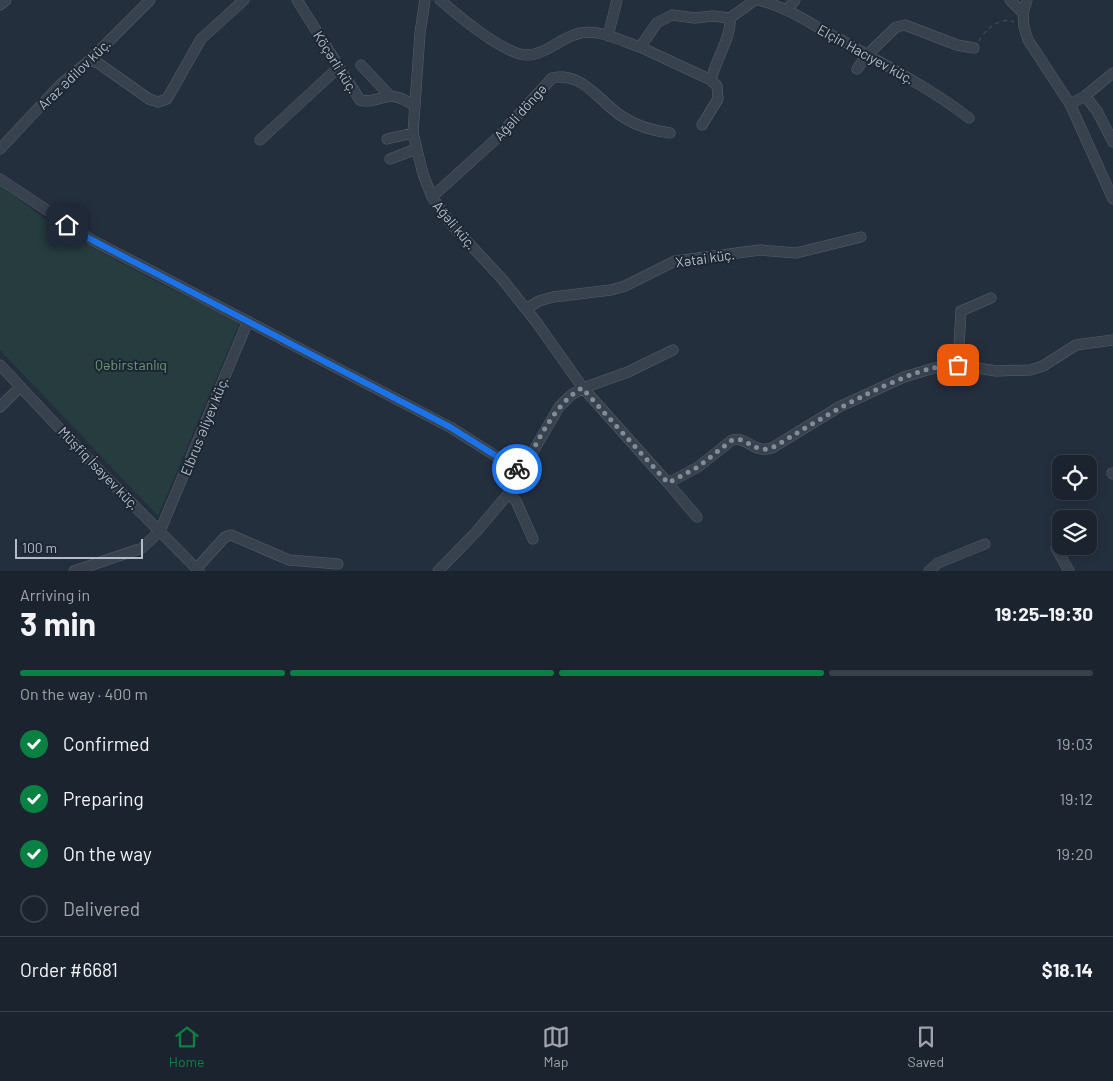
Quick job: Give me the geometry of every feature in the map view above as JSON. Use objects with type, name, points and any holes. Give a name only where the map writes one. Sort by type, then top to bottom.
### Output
[{"type":"street","points":[[0,6],[6,0]]},
{"type":"street","name":"Araz Ədilov küç.","points":[[0,149],[62,83],[90,60],[150,0]]},
{"type":"street","points":[[90,60],[98,63],[148,99],[158,102],[166,99],[201,39],[244,0]]},
{"type":"street","name":"Köçərli küç.","points":[[297,0],[360,100],[367,102],[390,96]]},
{"type":"street","name":"Ağəli küç.","points":[[426,0],[420,33],[413,133],[416,149],[432,197],[452,225],[494,269],[526,309],[582,388],[697,517]]},
{"type":"street","points":[[440,0],[502,46],[525,55],[533,54],[579,33],[590,32],[640,47],[711,80],[717,86],[718,100],[702,125]]},
{"type":"street","points":[[608,36],[617,0]]},
{"type":"street","name":"Elçin Hacıyev küç.","points":[[730,18],[757,0],[787,10],[946,100],[969,118]]},
{"type":"street","points":[[787,10],[795,0]]},
{"type":"street","points":[[1010,0],[1023,12]]},
{"type":"street","points":[[1027,0],[1023,12],[1024,27],[1032,46],[1070,104],[1113,199]]},
{"type":"street","points":[[640,47],[657,23],[672,15],[695,18],[713,16],[730,18],[729,30],[713,67],[711,80]]},
{"type":"street","points":[[857,70],[867,55],[896,27],[905,25],[957,45],[974,48]]},
{"type":"street","points":[[361,65],[390,96],[398,97],[414,106]]},
{"type":"street","points":[[260,140],[339,67]]},
{"type":"street","points":[[1070,104],[1085,96],[1113,73]]},
{"type":"street","name":"Ağəli döngə","points":[[432,197],[496,140],[552,78],[561,76],[570,78],[584,85],[623,117],[659,131],[670,133]]},
{"type":"street","points":[[1085,96],[1097,111],[1113,142]]},
{"type":"street","points":[[387,139],[413,133]]},
{"type":"street","points":[[390,160],[416,149]]},
{"type":"street","points":[[0,179],[92,240],[450,427],[521,472]]},
{"type":"street","name":"Xətai küç.","points":[[526,309],[539,301],[553,297],[611,290],[625,286],[675,261],[760,250],[796,253],[861,237]]},
{"type":"street","points":[[958,365],[961,311],[991,298]]},
{"type":"street","name":"Elbrus Əliyev küç.","points":[[160,531],[248,321]]},
{"type":"street","points":[[668,483],[698,467],[732,440],[744,441],[759,450],[772,448],[839,407],[863,395],[934,368],[958,365],[996,371],[1030,370],[1043,366],[1076,345],[1113,340]]},
{"type":"street","points":[[438,571],[476,532],[509,493],[559,407],[571,395],[582,388],[628,372],[673,350]]},
{"type":"street","name":"Müşfiq İsayev küç.","points":[[0,365],[5,377],[20,387],[198,570]]},
{"type":"street","points":[[0,407],[20,387]]},
{"type":"street","points":[[509,493],[516,501],[533,539]]},
{"type":"street","points":[[74,571],[142,548],[160,531]]},
{"type":"street","points":[[198,570],[225,537],[231,535],[289,560],[338,564]]},
{"type":"street","points":[[928,571],[945,560],[985,544]]},
{"type":"street","points":[[1060,555],[1069,571]]},
{"type":"path","points":[[974,48],[982,36],[1000,22],[1010,20],[1024,27]]},
{"type":"green space","name":"Qəbirstanlıq","points":[[0,185],[61,231],[169,288],[240,322],[158,516],[0,350]]},
{"type":"way so far","points":[[517,469],[521,472],[559,407],[571,395],[582,388],[668,483],[712,458],[732,440],[744,441],[764,451],[863,395],[934,368],[958,365]]},
{"type":"route","points":[[67,225],[92,240],[450,427],[517,469]]}]
